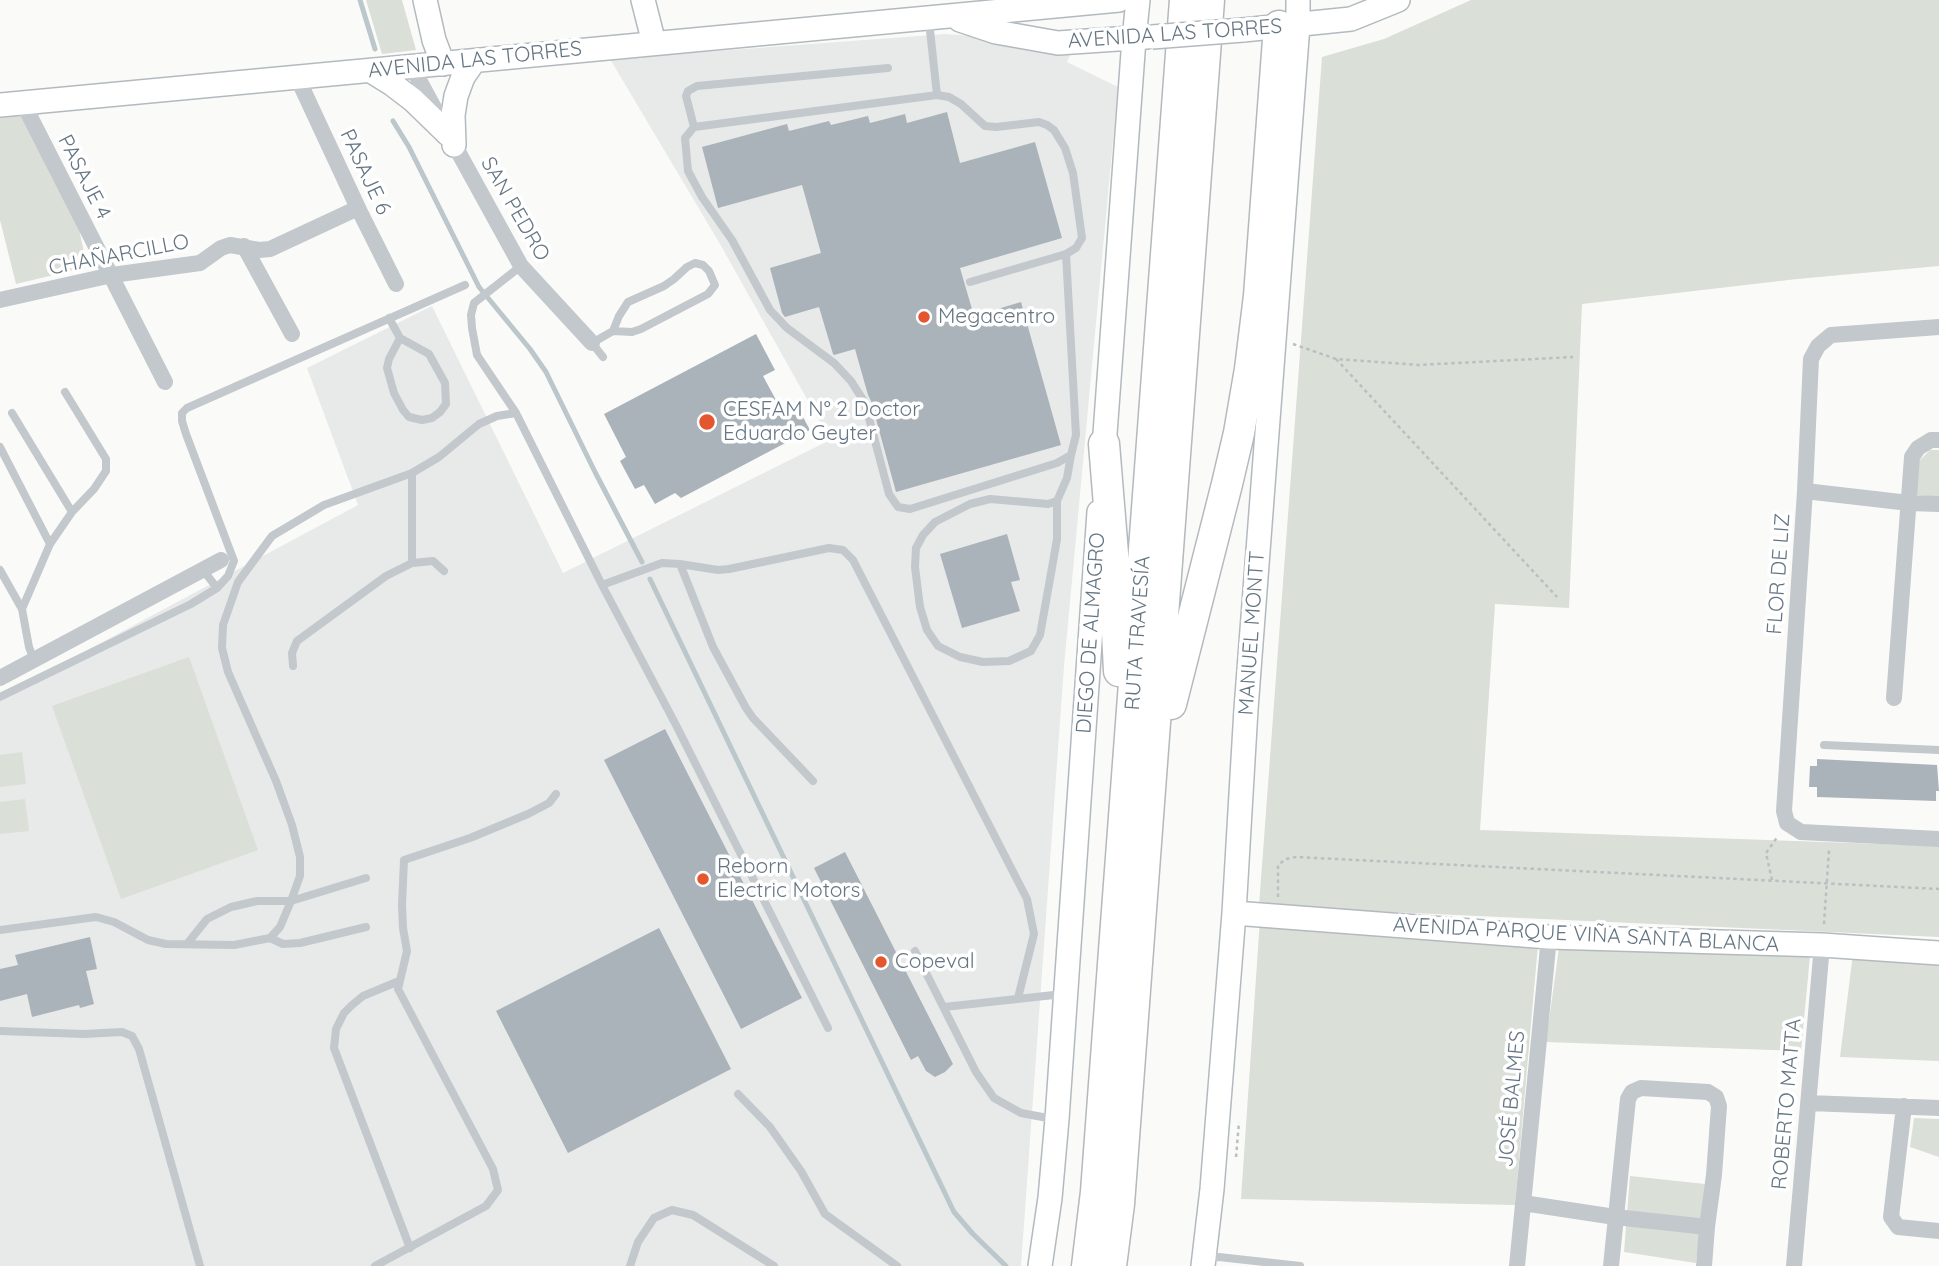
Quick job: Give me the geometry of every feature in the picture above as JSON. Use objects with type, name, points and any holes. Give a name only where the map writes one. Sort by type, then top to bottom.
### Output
[{"type":"highway","name":"RUTA TRAVESÍA","points":[[1111,1266],[1119,1204],[1138,794],[1185,0]]},
{"type":"highway","name":"RUTA TRAVESÍA","points":[[1087,1266],[1138,794],[1209,0]]},
{"type":"highway","points":[[1138,794],[1189,629],[1239,433],[1259,296],[1287,17]]},
{"type":"highway","points":[[1104,444],[1138,794]]},
{"type":"main road","points":[[425,0],[434,40],[443,64]]},
{"type":"main road","points":[[643,0],[654,43]]},
{"type":"main road","name":"AVENIDA LAS TORRES","points":[[0,105],[474,61],[937,12],[1119,0]]},
{"type":"main road","name":"DIEGO DE ALMAGRO","points":[[1040,1266],[1058,1119],[1104,444],[1143,38],[1138,0]]},
{"type":"main road","name":"MANUEL MONTT","points":[[1203,1262],[1212,1189],[1234,913],[1246,709],[1274,335],[1287,17],[1298,0]]},
{"type":"main road","name":"AVENIDA LAS TORRES","points":[[937,12],[996,32],[1058,43],[1243,30],[1287,17],[1351,19],[1398,0]]},
{"type":"main road","points":[[451,139],[456,96],[463,77],[474,61]]},
{"type":"main road","points":[[371,71],[413,100],[451,139]]},
{"type":"main road","name":"AVENIDA PARQUE VIÑA SANTA BLANCA","points":[[1234,913],[1549,937],[1822,945],[1939,953]]},
{"type":"street","name":"SAN PEDRO","points":[[412,67],[516,270],[592,343]]},
{"type":"street","name":"PASAJE 6","points":[[297,77],[396,284]]},
{"type":"street","name":"PASAJE 4","points":[[23,103],[164,382]]},
{"type":"street","name":"CHAÑARCILLO","points":[[0,300],[112,275],[200,263],[230,245],[270,249],[358,208]]},
{"type":"street","points":[[244,246],[292,334]]},
{"type":"street","name":"FLOR DE LIZ","points":[[1787,823],[1784,811],[1811,359],[1818,346],[1831,335],[1939,327]]},
{"type":"street","points":[[1894,698],[1912,457],[1918,448],[1931,440],[1939,440]]},
{"type":"street","points":[[1805,491],[1939,504]]},
{"type":"street","points":[[0,678],[221,560]]},
{"type":"street","points":[[1787,823],[1801,832],[1939,839]]},
{"type":"street","name":"JOSÉ BALMES","points":[[1517,1266],[1549,937]]},
{"type":"street","name":"ROBERTO MATTA","points":[[1794,1266],[1822,945]]},
{"type":"street","points":[[1611,1266],[1628,1099],[1632,1091],[1641,1088],[1708,1092],[1716,1097],[1719,1106],[1704,1266]]},
{"type":"street","points":[[1809,1103],[1939,1108]]},
{"type":"street","points":[[1904,1106],[1891,1217],[1898,1227],[1939,1231]]},
{"type":"street","points":[[1523,1203],[1707,1227]]},
{"type":"lane","points":[[937,12],[937,95]]},
{"type":"lane","points":[[694,127],[686,96],[688,91],[697,86],[888,68]]},
{"type":"lane","points":[[970,282],[1066,254],[1076,248],[1082,238],[1073,173],[1065,148],[1054,130],[1039,122],[985,126],[961,104],[949,97],[937,95],[694,127],[685,138],[688,171],[702,197],[732,240],[769,310],[787,328],[834,363],[851,381],[865,403],[889,494],[898,507],[910,509],[1057,463],[1071,455]]},
{"type":"lane","points":[[1057,501],[1048,504],[990,499],[970,504],[935,522],[923,535],[916,548],[915,567],[920,607],[927,630],[938,646],[960,657],[984,662],[1009,661],[1031,651],[1040,635],[1057,539],[1057,501],[1067,478],[1076,435],[1066,254]]},
{"type":"lane","points":[[592,343],[613,331],[632,332],[641,329],[708,294],[715,285],[709,271],[703,265],[695,263],[664,286],[628,302],[613,331]]},
{"type":"lane","points":[[516,270],[474,303],[471,315],[477,355],[516,413],[828,1028]]},
{"type":"lane","points":[[0,697],[180,609],[217,588],[228,576],[234,561],[182,421],[182,413],[187,408],[465,285]]},
{"type":"lane","points":[[389,318],[400,338],[429,354],[444,383],[446,404],[432,418],[422,420],[409,417],[394,393],[387,368],[400,338]]},
{"type":"lane","name":"SAN PEDRO","points":[[592,343],[603,357]]},
{"type":"lane","points":[[22,609],[50,544],[106,471],[106,459],[65,392]]},
{"type":"lane","points":[[12,413],[72,512]]},
{"type":"lane","points":[[270,938],[280,927],[291,901],[300,876],[300,857],[276,780],[228,672],[222,648],[223,625],[239,582],[272,536],[324,505],[412,473],[439,457],[479,424],[497,416],[516,413]]},
{"type":"lane","points":[[0,447],[50,544]]},
{"type":"lane","points":[[412,473],[412,563]]},
{"type":"lane","points":[[602,585],[662,563],[718,570],[829,548],[843,550],[853,560],[1027,899],[1034,934],[1018,998]]},
{"type":"lane","points":[[293,666],[292,653],[297,641],[386,576],[412,563],[433,561],[444,571]]},
{"type":"lane","points":[[680,564],[713,647],[746,708],[813,781]]},
{"type":"lane","points":[[0,570],[22,609],[34,660]]},
{"type":"lane","points":[[203,570],[217,588]]},
{"type":"lane","points":[[1824,745],[1939,751]]},
{"type":"lane","points":[[374,1266],[486,1206],[498,1189],[493,1169],[398,989],[407,951],[402,905],[404,860],[470,838],[528,814],[549,803],[556,794]]},
{"type":"lane","points":[[187,944],[208,919],[230,907],[257,901],[291,901],[366,878]]},
{"type":"lane","points":[[0,930],[96,917],[114,922],[148,940],[166,944],[234,945],[270,938],[283,944],[300,943],[366,928]]},
{"type":"lane","points":[[915,951],[976,1072],[994,1098],[1021,1113],[1058,1119]]},
{"type":"lane","points":[[399,981],[363,996],[344,1013],[336,1029],[334,1048],[410,1248]]},
{"type":"lane","points":[[944,1007],[1067,993]]},
{"type":"lane","points":[[0,1031],[84,1034],[122,1032],[132,1036],[139,1049],[200,1266]]},
{"type":"lane","points":[[738,1094],[770,1127],[801,1171],[825,1214],[897,1266]]},
{"type":"lane","points":[[630,1266],[638,1242],[654,1219],[672,1210],[693,1214],[774,1266]]},
{"type":"lane","points":[[1203,1262],[1219,1257],[1300,1266]]},
{"type":"path","points":[[1274,335],[1336,359],[1418,365],[1573,357]]},
{"type":"path","points":[[1336,359],[1557,597]]},
{"type":"path","points":[[1772,880],[1766,853],[1787,823]]},
{"type":"path","points":[[1822,945],[1831,833]]},
{"type":"path","points":[[1278,918],[1278,865],[1286,859],[1296,857],[1939,889]]},
{"type":"shaded area","points":[[366,0],[402,0],[416,50],[382,54]]},
{"type":"shaded area","points":[[1471,0],[1939,0],[1939,266],[1797,279],[1582,304],[1569,608],[1495,604],[1480,830],[1939,846],[1939,937],[1259,906],[1322,57],[1384,39]]},
{"type":"shaded area","points":[[945,34],[976,36],[1072,51],[1067,62],[1118,87],[1064,666],[1021,1266],[0,1266],[0,697],[358,505],[307,368],[432,306],[563,573],[830,440],[720,244],[610,59]]},
{"type":"shaded area","points":[[21,114],[79,229],[87,267],[16,284],[0,220],[0,117]]},
{"type":"shaded area","points":[[1930,450],[1939,450],[1939,497],[1913,495],[1917,463]]},
{"type":"shaded area","points":[[189,657],[258,850],[121,899],[52,706]]},
{"type":"shaded area","points":[[22,752],[26,784],[0,787],[0,755]]},
{"type":"shaded area","points":[[25,799],[29,831],[0,834],[0,802]]},
{"type":"shaded area","points":[[1260,919],[1539,933],[1515,1205],[1241,1199]]},
{"type":"shaded area","points":[[1559,948],[1810,956],[1801,1051],[1546,1042]]},
{"type":"shaded area","points":[[1853,954],[1939,960],[1939,1061],[1840,1057]]},
{"type":"shaded area","points":[[1914,1118],[1939,1119],[1939,1157],[1910,1147]]},
{"type":"shaded area","points":[[1630,1176],[1705,1184],[1696,1263],[1624,1252]]},
{"type":"building","name":"Megacentro","points":[[947,112],[960,163],[1035,142],[1062,238],[960,268],[974,316],[1021,302],[1061,445],[896,492],[855,349],[833,354],[819,307],[785,317],[782,313],[770,268],[821,253],[802,185],[718,208],[702,147],[787,124],[789,131],[829,121],[831,125],[868,116],[870,123],[905,114],[907,123]]},
{"type":"building","name":"CESFAM N° 2 Doctor Eduardo Geyter","points":[[756,334],[775,370],[763,376],[783,413],[797,406],[810,430],[681,498],[675,493],[655,504],[644,485],[635,489],[620,461],[626,457],[604,414]]},
{"type":"building","points":[[1007,534],[1020,580],[1011,582],[1020,611],[962,628],[940,554]]},
{"type":"building","name":"Reborn Electric Motors","points":[[665,729],[802,998],[741,1029],[604,760]]},
{"type":"building","points":[[1817,759],[1937,765],[1939,791],[1936,791],[1936,801],[1817,797],[1817,787],[1809,787],[1810,766],[1817,766]]},
{"type":"building","name":"Copeval","points":[[845,852],[953,1064],[935,1077],[926,1071],[918,1056],[911,1060],[814,868]]},
{"type":"building","points":[[659,928],[731,1069],[568,1153],[496,1011]]},
{"type":"building","points":[[90,937],[97,969],[86,971],[94,1004],[32,1017],[27,994],[0,1001],[0,969],[18,965],[15,955]]},
{"type":"waterway","points":[[360,0],[375,49]]},
{"type":"waterway","points":[[393,121],[409,147],[479,287],[546,372],[642,562]]},
{"type":"waterway","points":[[650,579],[954,1212],[1006,1266]]},
{"type":"place","name":"Megacentro","points":[[924,317]]},
{"type":"place","name":"CESFAM N° 2 Doctor Eduardo Geyter","points":[[707,422]]},
{"type":"place","name":"Reborn Electric Motors","points":[[703,879]]},
{"type":"place","name":"Copeval","points":[[881,962]]}]
